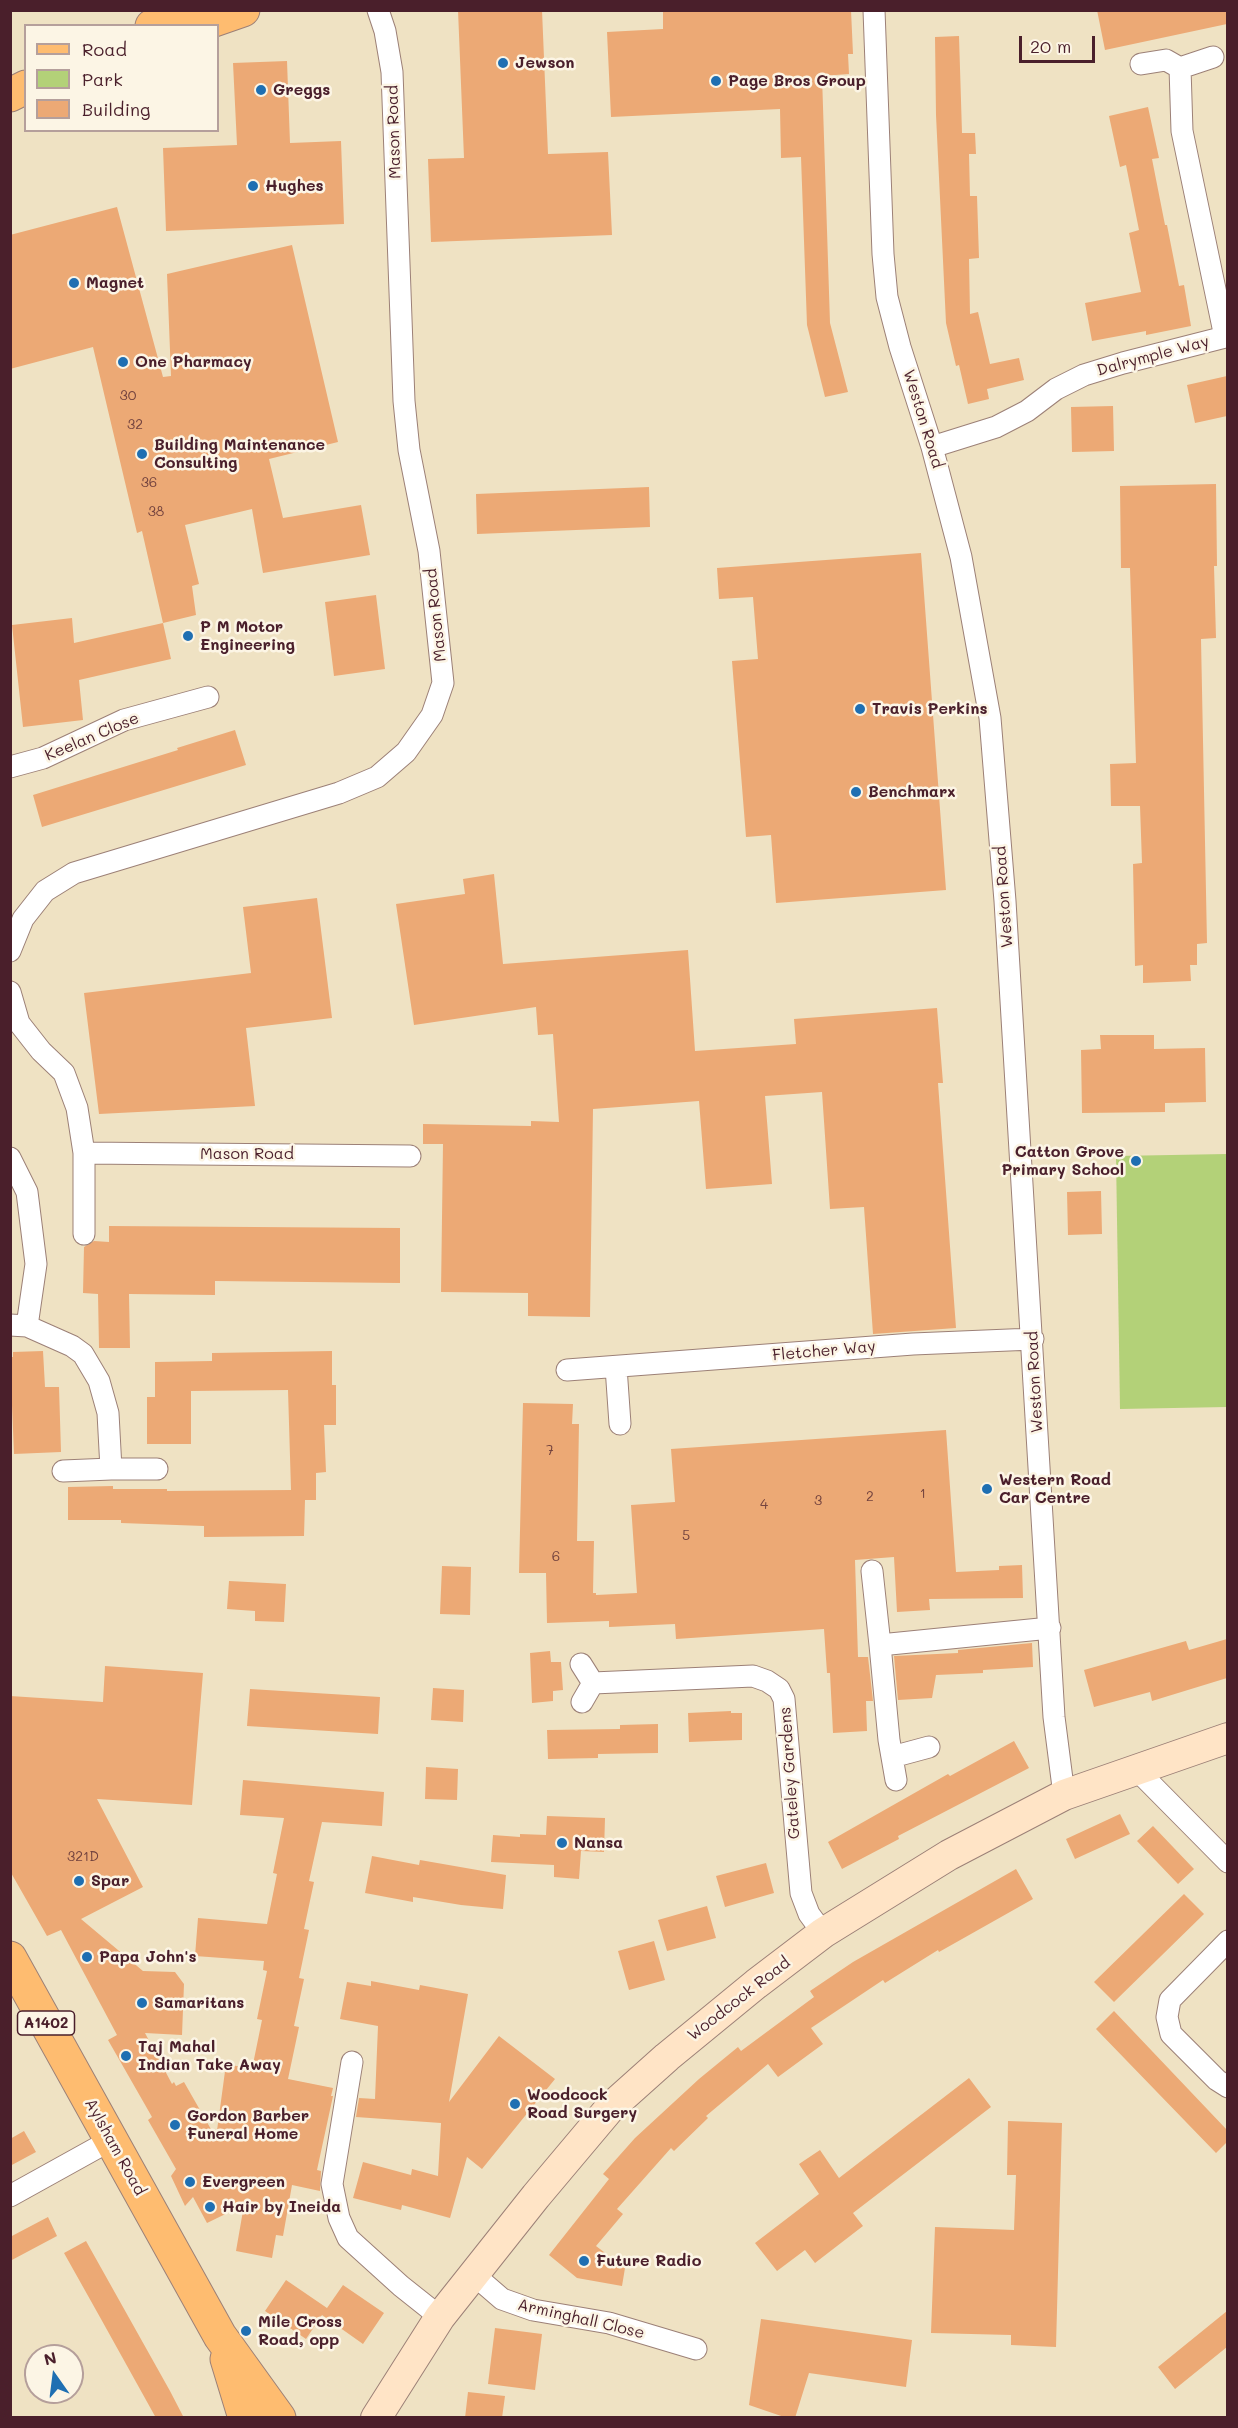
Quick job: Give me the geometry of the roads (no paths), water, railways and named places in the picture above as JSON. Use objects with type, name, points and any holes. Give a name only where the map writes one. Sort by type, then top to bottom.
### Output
[{"type":"main road","points":[[156,24],[182,10]]},
{"type":"main road","points":[[203,24],[243,10]]},
{"type":"main road","points":[[10,95],[24,88]]},
{"type":"main road","name":"Aylsham Road","points":[[10,1958],[219,2336],[272,2416]]},
{"type":"street","name":"Mason Road","points":[[10,951],[23,919],[45,891],[74,873],[339,793],[377,777],[405,752],[432,715],[443,683],[429,551],[409,450],[404,401],[392,72],[385,31],[378,10]]},
{"type":"street","name":"Weston Road","points":[[874,10],[883,254],[887,297],[900,347],[932,447],[961,557],[990,718],[1005,901],[1054,1717],[1064,1795]]},
{"type":"street","points":[[1141,64],[1166,60],[1180,68],[1213,57]]},
{"type":"street","name":"Dalrymple Way","points":[[932,447],[996,427],[1027,411],[1056,389],[1084,375],[1226,336],[1182,131],[1180,68]]},
{"type":"street","name":"Keelan Close","points":[[10,767],[43,758],[124,720],[208,697]]},
{"type":"street","points":[[10,992],[19,1023],[41,1051],[64,1073],[76,1108],[84,1153],[84,1234]]},
{"type":"street","name":"Mason Road","points":[[84,1153],[410,1156]]},
{"type":"street","points":[[10,1158],[27,1192],[36,1264],[19,1326],[72,1346],[83,1354],[99,1381],[108,1413],[111,1469]]},
{"type":"street","name":"Fletcher Way","points":[[567,1370],[913,1344],[1033,1339]]},
{"type":"street","points":[[616,1368],[620,1424]]},
{"type":"street","points":[[63,1472],[157,1469]]},
{"type":"street","points":[[872,1571],[892,1757],[897,1780]]},
{"type":"street","points":[[880,1645],[1050,1628]]},
{"type":"street","points":[[581,1664],[593,1683],[582,1702]]},
{"type":"street","name":"Gateley Gardens","points":[[593,1683],[753,1676],[768,1681],[779,1689],[784,1699],[801,1893],[809,1914],[824,1933]]},
{"type":"street","name":"Woodcock Road","points":[[376,2418],[441,2317],[473,2274],[610,2108],[729,2006],[824,1933],[949,1855],[1064,1795],[1227,1738]]},
{"type":"street","points":[[892,1757],[929,1747]]},
{"type":"street","points":[[1136,1769],[1227,1862]]},
{"type":"street","points":[[1227,1941],[1170,2000],[1167,2017],[1171,2034],[1227,2087]]},
{"type":"street","points":[[352,2062],[332,2184],[339,2218],[348,2238],[401,2286],[441,2317]]},
{"type":"street","points":[[10,2196],[111,2140]]},
{"type":"street","name":"Arminghall Close","points":[[473,2274],[502,2299],[533,2310],[609,2323],[696,2349]]},
{"type":"place","name":"Jewson","points":[[503,63]]},
{"type":"place","name":"Page Bros Group","points":[[716,81]]},
{"type":"place","name":"Greggs","points":[[261,90]]},
{"type":"place","name":"Hughes","points":[[253,186]]},
{"type":"place","name":"Magnet","points":[[74,283]]},
{"type":"place","name":"One Pharmacy","points":[[123,362]]},
{"type":"place","name":"Building Maintenance Consulting","points":[[142,454]]},
{"type":"place","name":"P M Motor Engineering","points":[[188,636]]},
{"type":"place","name":"Travis Perkins","points":[[860,709]]},
{"type":"place","name":"Benchmarx","points":[[856,792]]},
{"type":"place","name":"Catton Grove Primary School","points":[[1136,1161]]},
{"type":"place","name":"Western Road Car Centre","points":[[987,1489]]},
{"type":"place","name":"Nansa","points":[[562,1843]]},
{"type":"place","name":"Spar","points":[[79,1881]]},
{"type":"place","name":"Papa John's","points":[[87,1957]]},
{"type":"place","name":"Samaritans","points":[[142,2003]]},
{"type":"place","name":"Taj Mahal Indian Take Away","points":[[126,2056]]},
{"type":"place","name":"Woodcock Road Surgery","points":[[515,2104]]},
{"type":"place","name":"Gordon Barber Funeral Home","points":[[175,2125]]},
{"type":"place","name":"Evergreen","points":[[190,2182]]},
{"type":"place","name":"Hair by Ineida","points":[[210,2207]]},
{"type":"place","name":"Future Radio","points":[[584,2261]]},
{"type":"place","name":"Mile Cross Road, opp","points":[[246,2331]]}]
